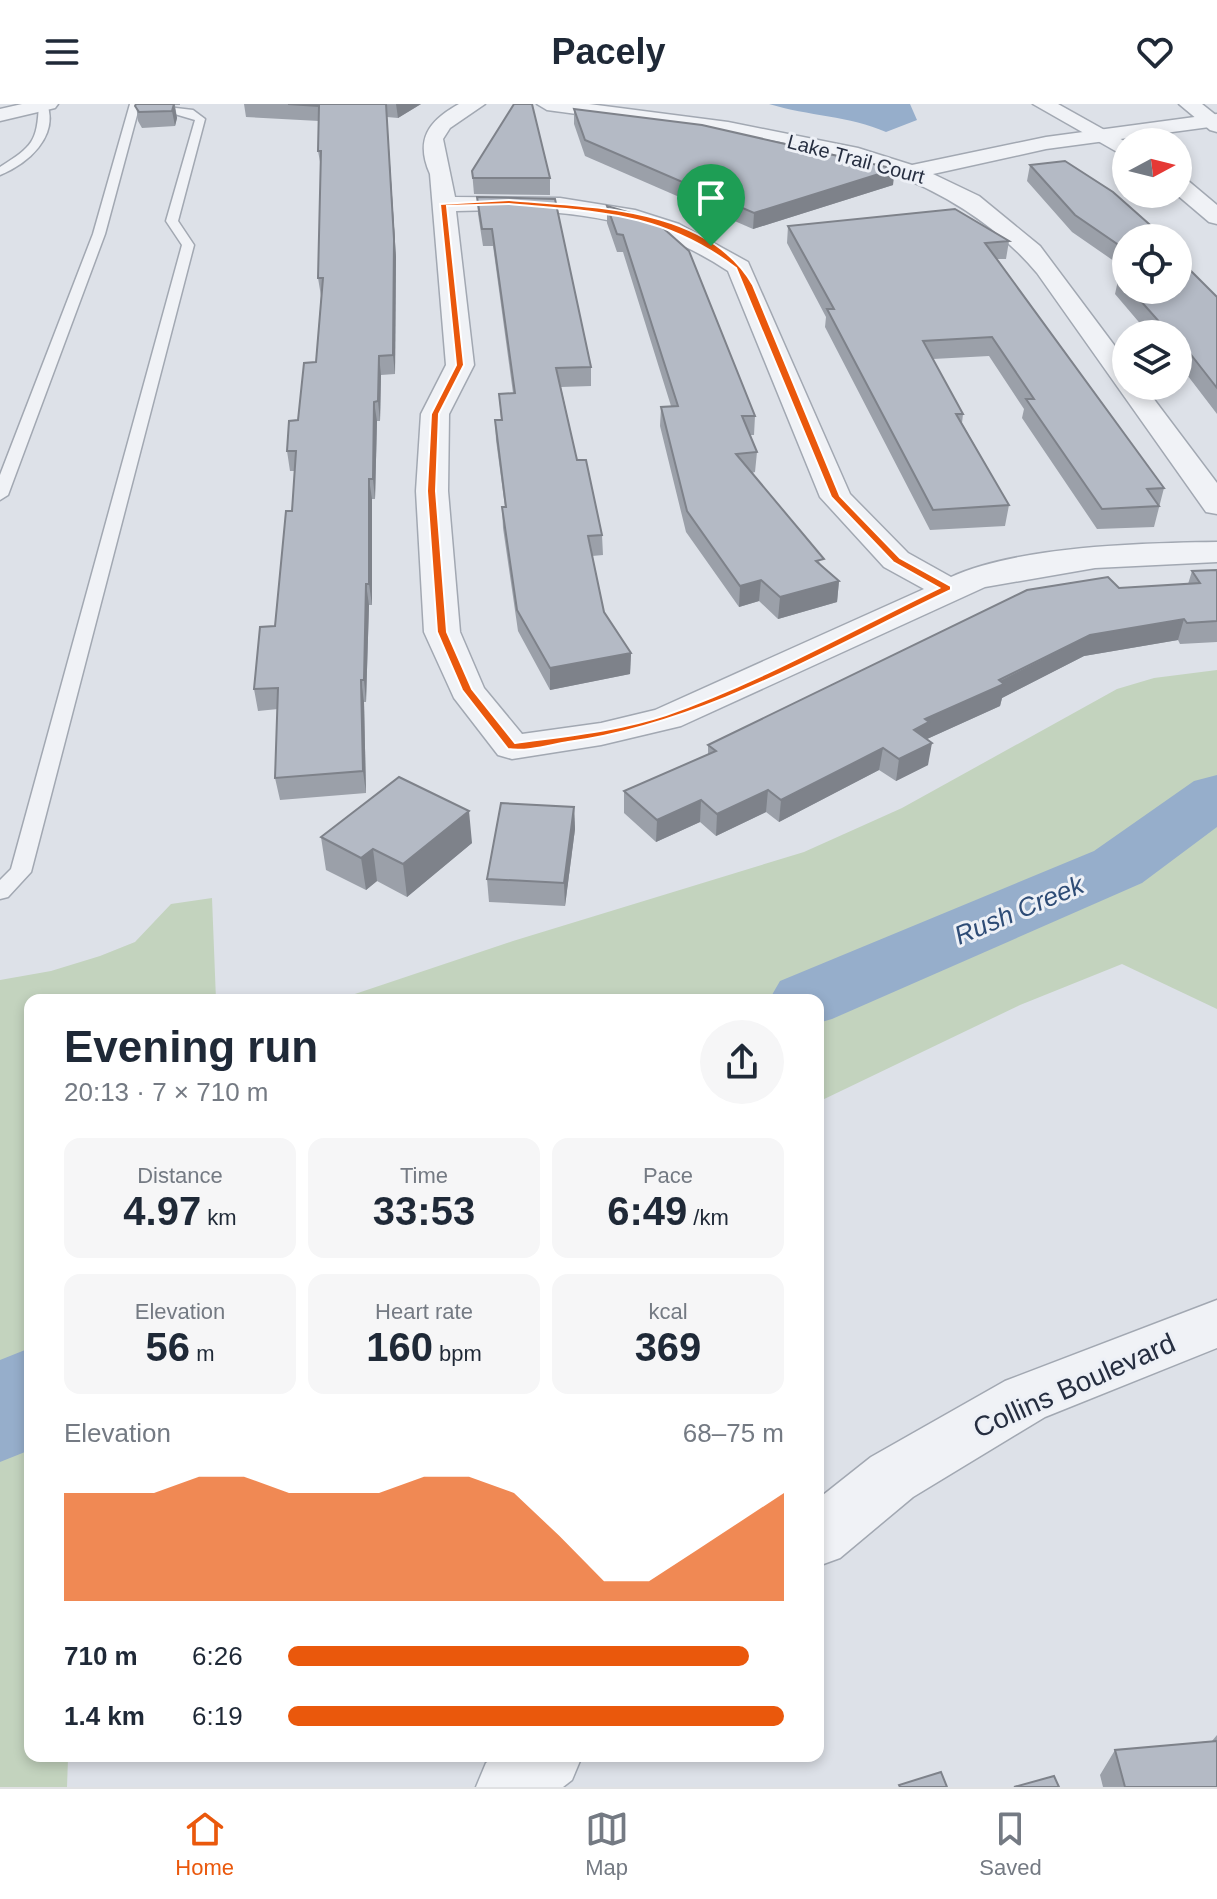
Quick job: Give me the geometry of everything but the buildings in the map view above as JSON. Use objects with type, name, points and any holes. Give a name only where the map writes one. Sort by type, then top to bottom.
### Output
[{"type":"street","points":[[475,104],[455,114],[435,131],[430,144],[432,158],[441,174],[460,365],[435,414],[432,491],[442,632],[467,690],[512,747],[601,734],[668,718],[728,693],[947,588],[1028,566],[1101,557],[1217,552]]},
{"type":"street","name":"Lake Trail Court","points":[[547,104],[812,144],[940,183],[981,208],[1024,243],[1112,361]]},
{"type":"street","points":[[1043,104],[1112,142]]},
{"type":"street","points":[[1189,104],[1215,125]]},
{"type":"street","points":[[0,115],[46,105]]},
{"type":"street","points":[[912,172],[1096,135],[1215,125]]},
{"type":"street","points":[[1192,131],[1215,125]]},
{"type":"street","points":[[940,183],[1112,149]]},
{"type":"street","points":[[1192,196],[1217,217]]},
{"type":"street","points":[[443,204],[536,203],[616,212],[670,226],[711,246],[739,267],[836,497],[896,560],[947,588]]},
{"type":"street","points":[[1140,400],[1217,505]]},
{"type":"street","name":"Collins Boulevard","points":[[824,1532],[892,1477],[1025,1399],[1217,1324]]},
{"type":"street","points":[[510,1787],[541,1762]]},
{"type":"lane","points":[[0,495],[99,234],[135,104]]},
{"type":"lane","points":[[0,892],[21,872],[188,245],[172,221],[200,119],[193,113],[146,104]]},
{"type":"lane","points":[[0,172],[34,147],[44,124],[46,105]]},
{"type":"green space","points":[[1217,670],[1217,1009],[1122,964],[1020,1005],[824,1099],[824,994],[355,994],[513,941],[804,852],[902,808],[1117,689],[1154,678]]},
{"type":"green space","points":[[212,898],[216,994],[24,994],[24,1762],[68,1762],[67,1787],[0,1787],[0,980],[51,971],[135,942],[171,904]]},
{"type":"water","points":[[769,104],[910,104],[917,120],[886,132]]},
{"type":"waterway","name":"Rush Creek","points":[[820,994],[1118,867],[1217,795]]},
{"type":"waterway","name":"Rush Creek","points":[[0,1419],[24,1396]]},
{"type":"route","points":[[443,204],[564,204],[616,212],[670,226],[711,246],[739,267],[749,285],[836,497],[896,560],[947,588],[728,693],[668,718],[601,734],[512,747],[467,690],[442,632],[432,491],[435,414],[460,365],[443,204]]}]
